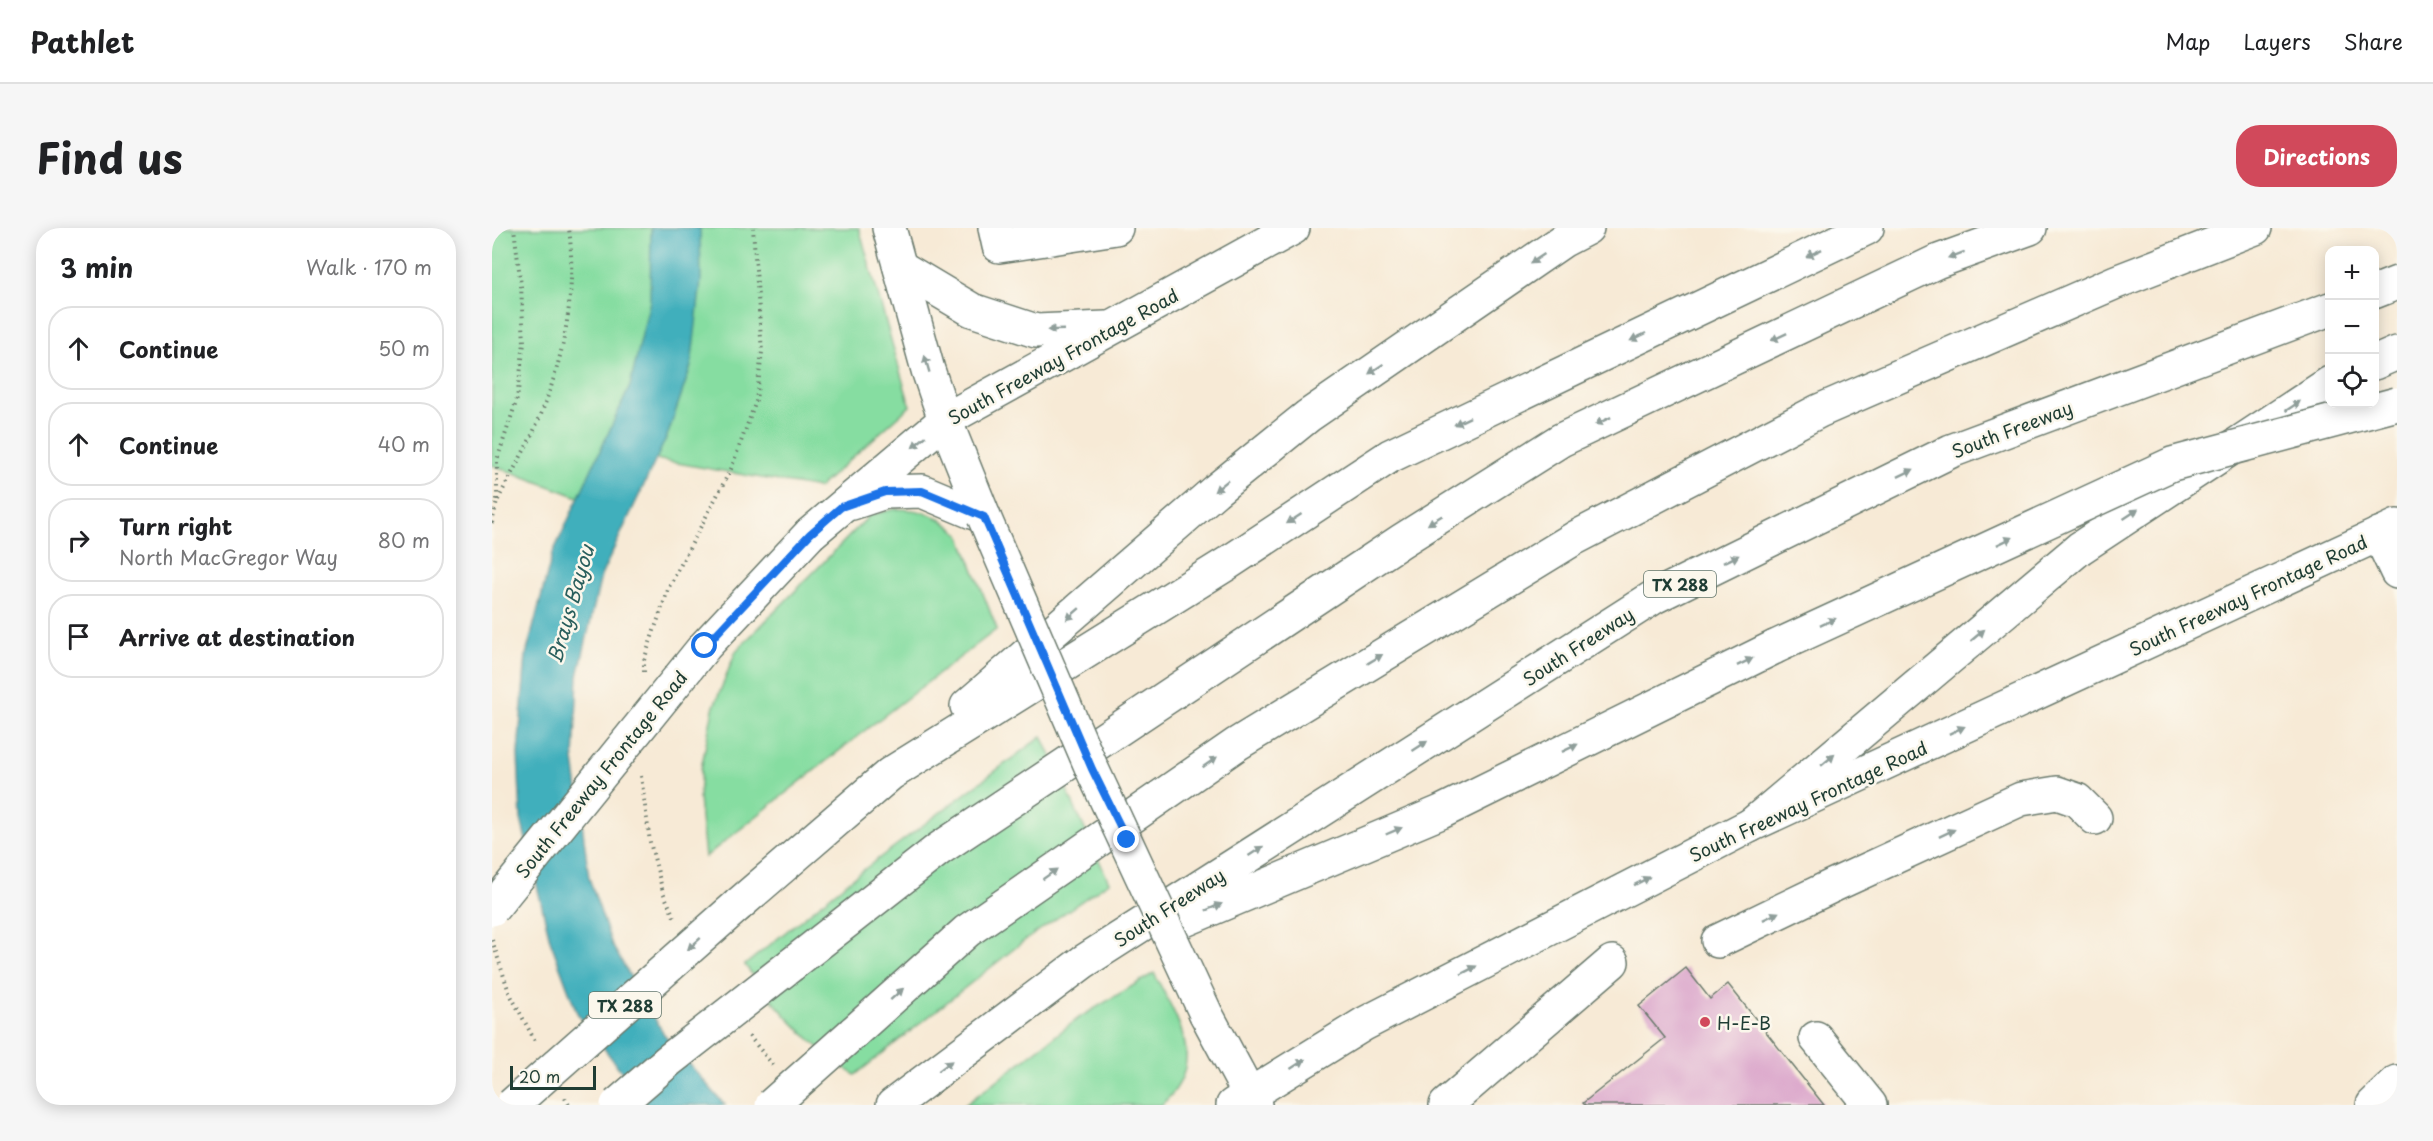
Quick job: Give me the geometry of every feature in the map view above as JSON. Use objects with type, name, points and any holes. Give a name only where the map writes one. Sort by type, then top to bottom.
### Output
[{"type":"main road","points":[[889,228],[928,370],[945,420],[984,517],[1092,769],[1246,1102]]},
{"type":"main road","points":[[995,228],[999,246],[1116,228]]},
{"type":"main road","name":"South Freeway Frontage Road","points":[[492,909],[705,646],[810,534],[841,507],[945,420],[1293,228]]},
{"type":"main road","points":[[890,774],[1215,491],[1308,416],[1564,240],[1587,228]]},
{"type":"main road","name":"TX 288","points":[[512,1105],[890,774],[1218,569],[1390,456],[1867,228]]},
{"type":"main road","points":[[617,1105],[668,1061],[939,849],[1401,541],[1562,440],[1936,262],[2030,228]]},
{"type":"main road","points":[[772,1105],[967,931],[1237,744],[1575,538],[1819,411],[2116,282],[2255,228]]},
{"type":"main road","points":[[900,267],[972,310],[1036,331],[1114,328]]},
{"type":"main road","points":[[2379,290],[2397,284]]},
{"type":"main road","name":"South Freeway","points":[[896,1103],[1083,962],[1654,597],[1951,451],[2325,311]]},
{"type":"main road","points":[[2379,361],[2397,353]]},
{"type":"main road","points":[[1751,825],[2080,548],[2325,386]]},
{"type":"main road","points":[[1083,962],[1441,812],[1775,647],[2172,464],[2397,404]]},
{"type":"main road","points":[[841,507],[885,492],[922,491],[984,517]]},
{"type":"main road","points":[[2388,530],[2397,572]]},
{"type":"main road","name":"South Freeway Frontage Road","points":[[1246,1102],[1364,1024],[1751,825],[2388,530]]},
{"type":"main road","points":[[1718,941],[1833,885],[2022,799],[2057,793],[2077,800],[2095,818]]},
{"type":"main road","points":[[1446,1105],[1612,962]]},
{"type":"main road","points":[[1816,1038],[1870,1105]]},
{"type":"main road","points":[[2373,1105],[2397,1082]]},
{"type":"path","points":[[492,523],[497,501],[497,460],[518,399],[524,344],[521,286],[514,228]]},
{"type":"path","points":[[497,501],[536,426],[560,357],[569,314],[572,250],[570,228]]},
{"type":"path","points":[[492,940],[509,992],[536,1044]]},
{"type":"path","points":[[564,1095],[569,1105]]},
{"type":"green space","points":[[492,228],[859,228],[910,406],[818,488],[638,456],[608,508],[492,465]]},
{"type":"green space","points":[[895,509],[914,510],[931,515],[946,523],[960,535],[997,629],[705,857],[699,798],[701,769],[713,709],[736,651],[870,515]]},
{"type":"green space","points":[[1042,736],[1109,882],[1024,941],[855,1075],[823,1051],[795,1025],[769,997],[745,965],[850,880]]},
{"type":"green space","points":[[1154,973],[1179,1023],[1186,1057],[1184,1073],[1176,1089],[1161,1105],[965,1105],[1080,1017]]},
{"type":"water","name":"Brays Bayou","points":[[651,228],[700,228],[701,281],[691,366],[668,434],[601,576],[578,676],[574,759],[589,878],[612,945],[665,1036],[725,1105],[647,1105],[577,1013],[550,940],[521,819],[518,754],[526,655],[552,555],[630,386],[650,301]]},
{"type":"building","name":"H-E-B","points":[[1686,968],[1710,999],[1728,984],[1824,1105],[1585,1105],[1583,1103],[1665,1038],[1639,1006]]},
{"type":"place","name":"H-E-B","points":[[1705,1022]]},
{"type":"route","points":[[705,646],[810,534],[841,507],[885,492],[922,491],[984,517],[1092,769],[1127,840]]}]
